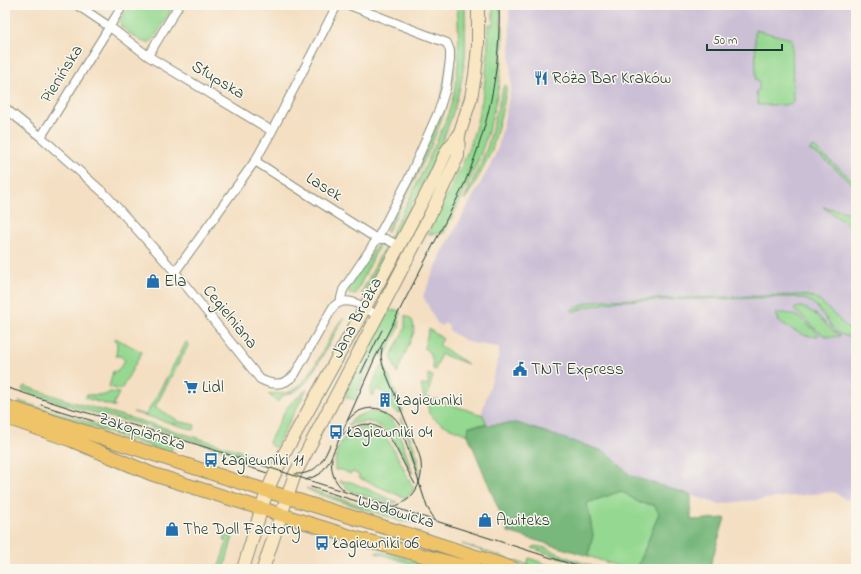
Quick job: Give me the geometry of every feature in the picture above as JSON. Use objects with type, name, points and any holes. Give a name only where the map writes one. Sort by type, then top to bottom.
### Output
[{"type":"main road","name":"Jana Brożka","points":[[263,569],[286,497],[300,463],[378,316],[458,156],[459,135],[471,98],[475,75],[478,46],[478,5]]},
{"type":"main road","name":"Jana Brożka","points":[[243,569],[267,491],[286,452],[399,246],[432,183],[447,150],[459,135]]},
{"type":"main road","name":"Zakopiańska","points":[[5,406],[267,491]]},
{"type":"main road","name":"Zakopiańska","points":[[5,417],[71,440],[152,474],[261,509]]},
{"type":"main road","name":"Wadowicka","points":[[267,491],[514,569]]},
{"type":"main road","name":"Wadowicka","points":[[261,509],[375,544],[474,569]]},
{"type":"street","name":"Słupska","points":[[77,5],[110,27],[148,56],[272,131]]},
{"type":"street","name":"Pienińska","points":[[41,137],[123,5]]},
{"type":"street","points":[[148,56],[179,5]]},
{"type":"street","points":[[175,272],[255,161],[337,5]]},
{"type":"street","name":"Jana Brożka","points":[[340,302],[343,290],[377,239],[408,180],[439,110],[446,88],[450,60],[450,51],[447,43],[349,5]]},
{"type":"street","name":"Cegielniana","points":[[5,108],[41,137],[106,195],[175,272],[260,379],[268,383],[275,384],[284,383],[290,380],[295,374],[333,307],[340,302]]},
{"type":"street","name":"Lasek","points":[[255,161],[377,239]]},
{"type":"street","points":[[377,239],[386,239],[399,246]]},
{"type":"street","points":[[340,302],[350,301],[378,316]]},
{"type":"shaded area","points":[[509,5],[856,5],[856,492],[847,500],[833,492],[718,504],[631,476],[606,452],[517,423],[487,424],[481,415],[499,357],[499,347],[470,343],[454,334],[448,329],[449,326],[444,323],[442,326],[437,323],[423,296],[442,253],[490,166],[498,148],[511,88]]},
{"type":"green space","points":[[129,5],[174,5],[154,39],[148,43],[141,41],[121,27],[120,20]]},
{"type":"green space","points":[[457,5],[465,5],[465,57],[455,105],[428,173],[394,239],[389,238],[429,159],[450,107],[456,82],[458,60],[459,38]]},
{"type":"green space","points":[[493,5],[500,5],[501,26],[503,26],[503,43],[500,76],[490,126],[467,187],[444,233],[428,234],[461,168],[475,131],[482,101],[486,71],[488,25],[493,25]]},
{"type":"green space","points":[[755,30],[792,39],[792,103],[786,105],[758,105],[756,91],[759,90],[759,80],[756,80]]},
{"type":"green space","points":[[455,44],[454,68],[442,118],[422,166],[387,233],[387,228],[419,166],[438,119],[450,45]]},
{"type":"green space","points":[[504,85],[507,86],[504,103],[492,150],[473,187],[464,200],[487,148]]},
{"type":"green space","points":[[814,147],[856,183],[856,187],[828,162],[816,153],[809,150]]},
{"type":"green space","points":[[823,207],[856,214],[856,230]]},
{"type":"green space","points":[[380,244],[355,295],[350,294],[348,288],[377,245]]},
{"type":"green space","points":[[386,244],[389,248],[374,280],[361,294]]},
{"type":"green space","points":[[800,295],[814,297],[820,301],[856,336],[847,336],[839,333],[833,328],[813,303],[806,299],[797,297],[617,301],[586,307],[573,312],[571,310],[587,303],[601,300]]},
{"type":"green space","points":[[801,307],[813,312],[840,336],[830,337],[820,333],[804,317],[795,311],[795,308]]},
{"type":"green space","points":[[387,311],[400,311],[399,328],[385,355],[377,357],[370,370],[368,369],[354,400],[343,396]]},
{"type":"green space","points":[[776,313],[790,314],[800,318],[819,335],[803,335],[778,321],[779,317],[777,317]]},
{"type":"green space","points":[[405,315],[413,322],[414,332],[397,373],[391,356],[405,328]]},
{"type":"green space","points":[[343,318],[309,379],[294,392],[282,396],[278,402],[268,394],[289,392],[298,387],[312,370]]},
{"type":"green space","points":[[429,329],[443,339],[439,345],[468,364],[441,354],[435,370],[433,369],[432,357],[424,348]]},
{"type":"green space","points":[[115,338],[142,352],[121,390],[109,387],[113,371],[117,372],[125,360],[120,356],[116,356],[117,344]]},
{"type":"green space","points":[[186,342],[189,344],[155,407],[176,419],[176,421],[195,425],[194,430],[133,412],[146,415]]},
{"type":"green space","points":[[384,365],[403,411],[398,413],[388,406],[392,397],[377,389],[372,396],[370,391],[380,367]]},
{"type":"green space","points":[[428,374],[433,376],[427,397],[483,415],[487,424],[469,426],[468,435],[436,420],[428,412],[429,410],[421,385],[428,385]]},
{"type":"green space","points":[[24,386],[79,404],[152,424],[253,455],[251,459],[154,428],[80,409],[22,390]]},
{"type":"green space","points":[[307,389],[275,448],[270,445],[269,442],[287,407]]},
{"type":"green space","points":[[110,392],[119,393],[113,405],[116,407],[85,398],[87,395],[105,395]]},
{"type":"green space","points":[[19,401],[173,446],[170,453],[20,403]]},
{"type":"green space","points":[[368,412],[381,413],[388,417],[397,427],[413,474],[390,435],[377,424],[361,422],[347,426],[355,417]]},
{"type":"green space","points":[[402,418],[418,457],[419,474],[400,419]]},
{"type":"green space","points":[[517,423],[606,452],[631,476],[691,495],[691,520],[725,518],[709,569],[637,569],[659,513],[654,505],[640,503],[621,491],[587,503],[593,535],[588,556],[508,532],[468,435],[469,426]]},
{"type":"green space","points":[[361,427],[379,431],[394,450],[414,489],[405,498],[359,478],[359,475],[353,472],[350,474],[342,470],[335,470],[336,456],[340,444],[349,433]]},
{"type":"green space","points":[[339,481],[351,482],[397,502],[392,504],[351,491]]},
{"type":"green space","points":[[306,488],[418,523],[400,521],[315,493]]},
{"type":"green space","points":[[621,491],[640,503],[654,505],[659,513],[637,569],[626,569],[588,556],[593,535],[587,503]]},
{"type":"green space","points":[[225,536],[233,536],[224,569],[218,569],[227,542],[224,541]]},
{"type":"green space","points":[[462,544],[527,565],[529,558],[560,569],[536,569]]},
{"type":"green space","points":[[535,546],[546,548],[569,558],[602,569],[594,569],[532,548]]},
{"type":"green space","points":[[376,552],[381,552],[444,569],[429,569]]},
{"type":"tram line","points":[[306,480],[320,474],[329,462],[375,358],[461,191],[470,169],[479,146],[491,100],[498,53],[499,5]]},
{"type":"tram line","points":[[361,373],[382,330]]},
{"type":"tram line","points":[[382,348],[381,357],[383,366],[421,460],[421,477],[414,493],[401,504],[392,507]]},
{"type":"tram line","points":[[5,387],[73,409],[186,441],[586,569]]},
{"type":"tram line","points":[[41,405],[93,421]]},
{"type":"tram line","points":[[348,420],[354,414],[369,408],[376,408],[391,414],[401,427],[427,507],[435,520]]},
{"type":"tram line","points":[[341,436],[349,429],[360,425],[368,424],[380,428],[390,438],[415,484]]},
{"type":"tram line","points":[[122,428],[153,437]]},
{"type":"tram line","points":[[295,474],[302,474],[313,470],[321,462],[330,445]]},
{"type":"tram line","points":[[332,458],[332,467],[335,480],[344,490]]},
{"type":"tram line","points":[[237,463],[267,473]]},
{"type":"tram line","points":[[311,487],[414,519]]},
{"type":"place","name":"Róża Bar Kraków","points":[[541,78]]},
{"type":"place","name":"Ela","points":[[153,281]]},
{"type":"place","name":"TNT Express","points":[[520,369]]},
{"type":"place","name":"Lidl","points":[[191,387]]},
{"type":"place","name":"Łagiewniki","points":[[385,400]]},
{"type":"place","name":"Łagiewniki 04","points":[[336,432]]},
{"type":"place","name":"Łagiewniki 11","points":[[211,460]]},
{"type":"place","name":"Awiteks","points":[[485,520]]},
{"type":"place","name":"The Doll Factory","points":[[172,529]]},
{"type":"place","name":"Łagiewniki 06","points":[[322,543]]}]
